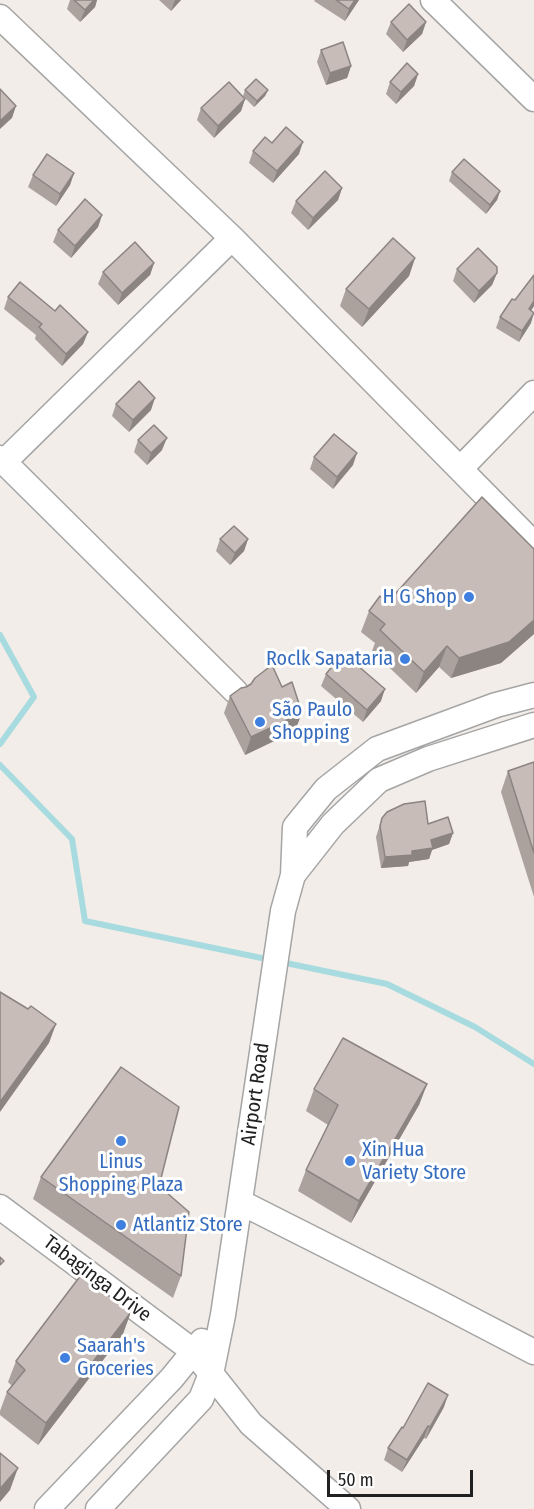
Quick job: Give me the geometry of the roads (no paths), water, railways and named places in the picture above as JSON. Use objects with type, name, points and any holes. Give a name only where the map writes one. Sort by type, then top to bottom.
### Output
[{"type":"street","points":[[433,0],[534,99]]},
{"type":"street","points":[[0,17],[232,238],[534,544]]},
{"type":"street","points":[[232,238],[2,460],[235,692]]},
{"type":"street","points":[[460,469],[534,393]]},
{"type":"street","name":"Airport Road","points":[[98,1509],[201,1400],[211,1374],[223,1315],[273,969],[283,911],[293,875],[295,827],[326,789],[377,749],[496,705],[534,695]]},
{"type":"street","name":"Airport Road","points":[[293,875],[333,824],[379,780],[428,759],[534,725]]},
{"type":"street","points":[[240,1202],[534,1352]]},
{"type":"street","name":"Tabaginga Drive","points":[[0,1207],[193,1351],[251,1424],[348,1509]]},
{"type":"street","points":[[47,1509],[172,1378],[223,1315]]},
{"type":"waterway","points":[[0,635],[34,697],[0,744]]},
{"type":"waterway","points":[[0,765],[72,839],[85,921],[271,960]]},
{"type":"waterway","points":[[281,962],[387,984],[475,1027],[534,1064]]},
{"type":"place","name":"H G Shop","points":[[469,597]]},
{"type":"place","name":"Roclk Sapataria","points":[[405,659]]},
{"type":"place","name":"São Paulo Shopping","points":[[260,722]]},
{"type":"place","name":"Linus Shopping Plaza","points":[[121,1141]]},
{"type":"place","name":"Xin Hua Variety Store","points":[[350,1161]]},
{"type":"place","name":"Atlantiz Store","points":[[121,1225]]},
{"type":"place","name":"Saarah's Groceries","points":[[65,1358]]}]
